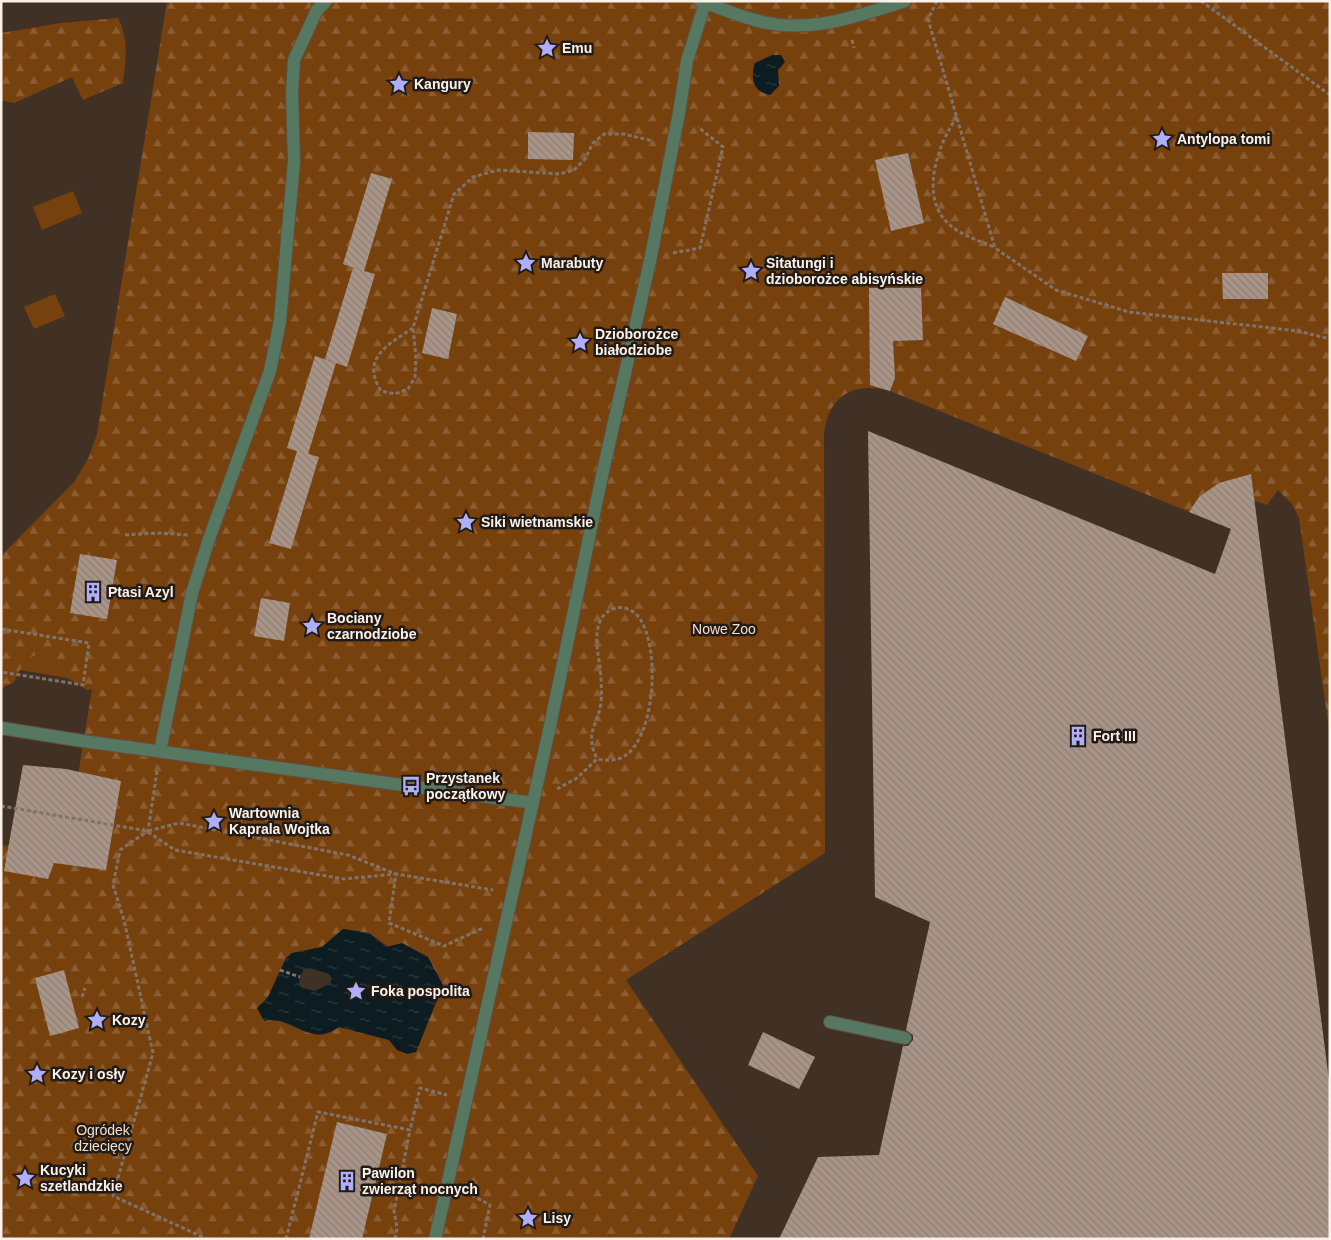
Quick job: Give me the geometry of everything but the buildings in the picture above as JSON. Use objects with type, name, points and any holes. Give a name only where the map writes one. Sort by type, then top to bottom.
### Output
[{"type":"street","points":[[160,751],[192,593],[208,539],[270,371],[280,321],[294,161],[292,93],[294,60],[317,10],[326,1]]},
{"type":"street","points":[[435,1239],[533,803],[651,256],[673,146],[687,61],[703,2],[756,21],[796,26],[822,25],[846,20],[905,1]]},
{"type":"street","points":[[1,728],[533,803]]},
{"type":"street","points":[[830,1022],[904,1038]]},
{"type":"path","points":[[937,1],[928,19],[995,248]]},
{"type":"path","points":[[1201,1],[1330,95]]},
{"type":"path","points":[[850,35],[854,48]]},
{"type":"path","points":[[651,256],[700,248],[723,147],[679,113]]},
{"type":"path","points":[[957,117],[945,133],[933,174],[935,199],[943,219],[961,233],[995,248],[1056,290],[1129,312],[1298,331],[1330,339]]},
{"type":"path","points":[[413,328],[381,350],[374,364],[374,380],[381,391],[395,394],[408,389],[415,377],[416,357],[413,328],[454,194],[473,177],[498,170],[560,174],[574,170],[585,159],[593,143],[604,134],[624,134],[673,146]]},
{"type":"path","points":[[125,535],[186,534],[208,539]]},
{"type":"path","points":[[618,607],[627,609],[637,615],[644,627],[652,652],[654,679],[643,728],[637,742],[626,754],[609,761],[597,759],[591,745],[592,728],[601,703],[602,684],[596,644],[600,620],[609,611],[618,607]]},
{"type":"path","points":[[1,629],[89,643],[83,685],[1,672]]},
{"type":"path","points":[[533,803],[577,778],[597,759]]},
{"type":"path","points":[[148,831],[157,773]]},
{"type":"path","points":[[1,806],[148,831],[175,850],[184,852],[344,879],[396,874]]},
{"type":"path","points":[[207,1239],[113,1196],[153,1053],[124,920],[113,885],[120,850],[148,831],[179,823],[348,855],[396,874],[513,894]]},
{"type":"path","points":[[396,874],[389,922],[444,946],[508,917]]},
{"type":"path","points":[[280,970],[300,977]]},
{"type":"path","points":[[82,997],[86,988]]},
{"type":"path","points":[[395,1239],[397,1228],[394,1211],[420,1088],[467,1100]]},
{"type":"path","points":[[286,1239],[318,1112],[410,1130]]},
{"type":"path","points":[[448,1182],[490,1205],[483,1239]]},
{"type":"green space","name":"Nowe Zoo","points":[[167,1],[1330,1],[1330,736],[1299,518],[1292,504],[1278,490],[1267,505],[1253,500],[1212,521],[890,391],[865,388],[845,394],[831,409],[824,433],[825,853],[626,980],[758,1176],[729,1239],[1,1239],[1,845],[15,847],[77,782],[92,689],[87,690],[61,674],[51,659],[38,654],[25,660],[14,682],[1,689],[1,556],[75,481],[89,457],[97,434]],"holes":[[[343,929],[369,933],[443,985],[416,1052],[397,1050],[389,1040],[339,1027],[321,1035],[307,1032],[257,1008],[268,997],[286,958],[292,953],[322,947]]]},
{"type":"green space","points":[[118,18],[125,42],[126,58],[123,83],[83,100],[72,77],[14,103],[1,100],[1,33],[61,23]]},
{"type":"green space","points":[[73,191],[82,213],[42,230],[33,207]]},
{"type":"green space","points":[[55,294],[65,316],[34,329],[24,307]]},
{"type":"green space","points":[[1,635],[85,648],[80,680],[1,667]]},
{"type":"water","points":[[772,55],[781,55],[785,62],[778,70],[779,86],[770,95],[756,88],[753,74],[755,63]]},
{"type":"water","points":[[343,929],[369,933],[386,947],[402,943],[428,957],[443,985],[416,1052],[407,1054],[397,1050],[389,1040],[339,1027],[328,1033],[319,1034],[310,1033],[284,1022],[275,1020],[264,1021],[257,1008],[268,997],[286,958],[292,953],[322,947]],"holes":[[[310,968],[329,974],[332,979],[329,984],[315,991],[299,985],[304,969]]]},
{"type":"place","name":"Emu","points":[[547,48]]},
{"type":"place","name":"Kangury","points":[[399,84]]},
{"type":"place","name":"Antylopa tomi","points":[[1162,139]]},
{"type":"place","name":"Marabuty","points":[[526,263]]},
{"type":"place","name":"Sitatungi i dzioborożce abisyńskie","points":[[751,271]]},
{"type":"place","name":"Dzioborożce białodziobe","points":[[580,342]]},
{"type":"place","name":"Siki wietnamskie","points":[[466,522]]},
{"type":"place","name":"Ptasi Azyl","points":[[93,592]]},
{"type":"place","name":"Bociany czarnodziobe","points":[[312,626]]},
{"type":"place","name":"Fort III","points":[[1078,736]]},
{"type":"place","name":"Przystanek początkowy","points":[[411,786]]},
{"type":"place","name":"Wartownia Kaprala Wojtka","points":[[214,821]]},
{"type":"place","name":"Foka pospolita","points":[[356,991]]},
{"type":"place","name":"Kozy","points":[[97,1020]]},
{"type":"place","name":"Kozy i osły","points":[[37,1074]]},
{"type":"place","name":"Kucyki szetlandzkie","points":[[25,1178]]},
{"type":"place","name":"Pawilon zwierząt nocnych","points":[[347,1181]]},
{"type":"place","name":"Lisy","points":[[528,1218]]},
{"type":"park label","name":"Ogródek dziecięcy","points":[[103,1138]]}]
